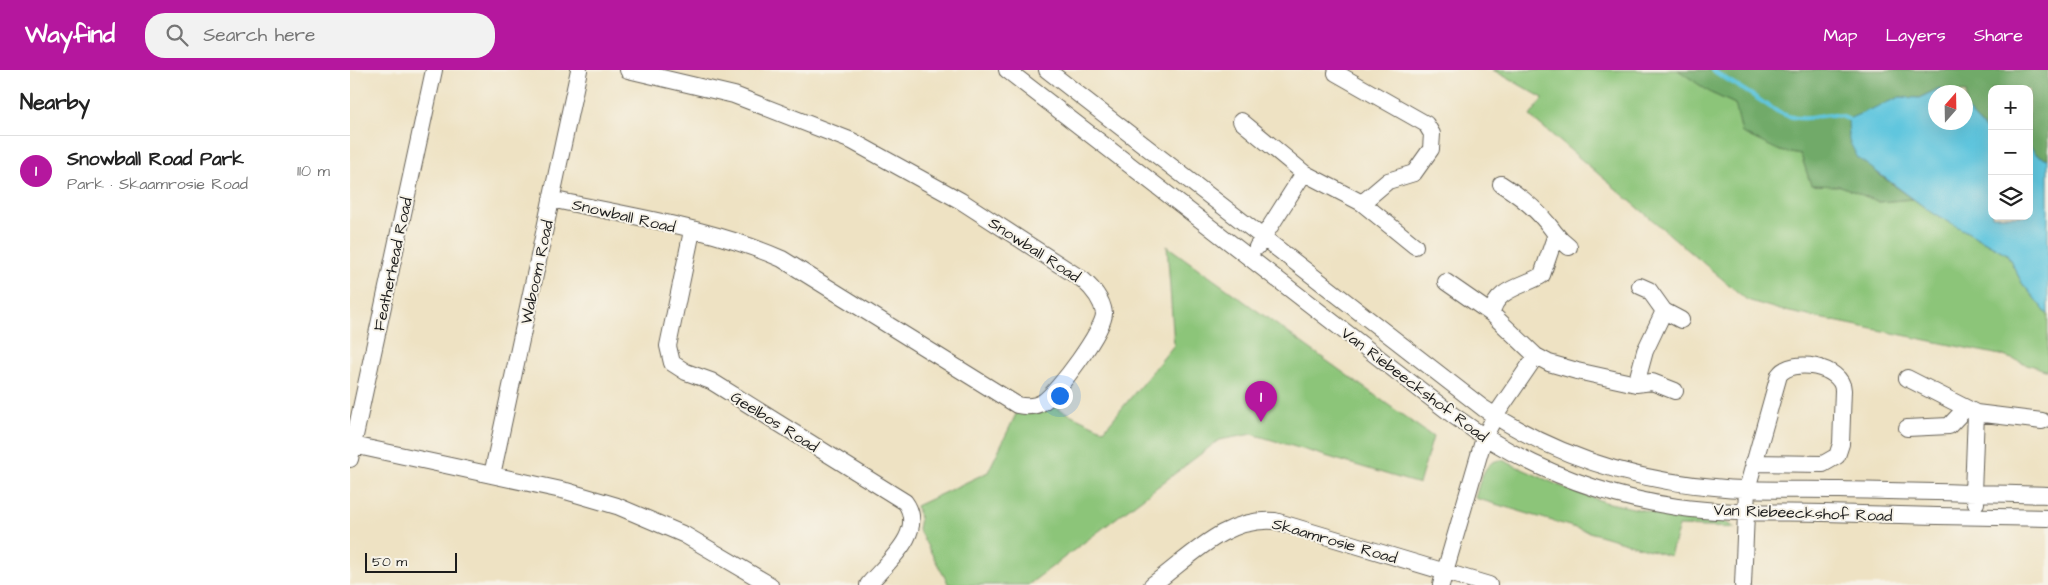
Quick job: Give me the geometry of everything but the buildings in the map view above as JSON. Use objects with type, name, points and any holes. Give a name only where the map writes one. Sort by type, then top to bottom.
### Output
[{"type":"street","name":"Featherhead Road","points":[[352,452],[434,70]]},
{"type":"street","name":"Waboom Road","points":[[492,475],[580,70]]},
{"type":"street","name":"Snowball Road","points":[[552,199],[742,243],[782,259],[1017,405],[1032,406],[1051,396],[1096,336],[1102,325],[1104,313],[1100,301],[1084,280],[961,201],[910,172],[823,128],[734,95],[628,70]]},
{"type":"street","name":"Van Riebeeckshof Road","points":[[1047,70],[1495,416],[1553,447],[1606,468],[1671,482],[1748,489],[2048,495]]},
{"type":"street","name":"Van Riebeeckshof Road","points":[[1016,72],[1250,257],[1484,438],[1555,474],[1606,492],[1677,507],[1746,511],[2048,518]]},
{"type":"street","points":[[1336,73],[1426,124],[1432,134],[1431,149],[1414,172],[1388,181],[1362,203]]},
{"type":"street","points":[[1241,121],[1304,173],[1362,203],[1415,246]]},
{"type":"street","points":[[1250,257],[1304,173]]},
{"type":"street","points":[[1501,184],[1521,196],[1550,226],[1555,237],[1569,247]]},
{"type":"street","name":"Geelbos Road","points":[[692,230],[668,346],[672,363],[686,372],[711,381],[905,502],[913,519],[910,533],[868,585]]},
{"type":"street","points":[[1492,314],[1494,303],[1511,290],[1542,275],[1555,237]]},
{"type":"street","points":[[1446,282],[1492,314],[1536,356],[1549,363],[1636,384],[1652,382],[1675,391]]},
{"type":"street","points":[[1640,286],[1649,290],[1664,311],[1681,320]]},
{"type":"street","points":[[1636,384],[1645,351],[1664,311]]},
{"type":"street","points":[[1443,578],[1484,438],[1495,416],[1536,356]]},
{"type":"street","points":[[1743,585],[1748,489],[1753,463],[1782,371],[1795,364],[1836,375],[1841,381],[1843,390],[1842,444],[1838,456],[1823,464],[1753,463]]},
{"type":"street","points":[[1907,378],[1971,410],[2042,421]]},
{"type":"street","points":[[1907,428],[1949,426],[1971,410]]},
{"type":"street","points":[[1971,410],[1973,493],[1977,504],[1999,517]]},
{"type":"street","points":[[352,452],[492,475],[583,495],[642,515],[705,545],[770,585]]},
{"type":"street","points":[[1932,516],[1954,508],[1973,493]]},
{"type":"street","name":"Skaamrosie Road","points":[[1163,582],[1229,528],[1258,520],[1275,521],[1443,578],[1489,585]]},
{"type":"green space","points":[[1493,70],[1678,70],[1682,72],[1711,93],[1735,104],[1780,151],[1801,155],[1811,185],[1841,186],[1879,202],[1913,199],[1931,212],[2007,254],[2022,283],[2048,315],[2048,371],[2000,355],[1780,310],[1747,300],[1530,116],[1543,98]]},
{"type":"green space","points":[[1678,70],[2048,70],[2048,159],[2037,155],[2033,150],[2033,85],[1988,85],[1988,132],[1973,116],[1973,85],[1928,85],[1928,94],[1919,98],[1900,97],[1877,173],[1913,199],[1879,202],[1841,186],[1811,185],[1801,155],[1780,151],[1742,133],[1735,104],[1711,93]]},
{"type":"green space","points":[[1167,246],[1433,437],[1419,484],[1252,434],[1219,440],[1028,585],[949,585],[918,529],[920,518],[916,506],[988,472],[1017,412],[1050,405],[1104,430],[1174,345]]},
{"type":"green space","points":[[1502,460],[1567,489],[1605,502],[1661,514],[1723,521],[1735,528],[1679,526],[1670,556],[1475,498],[1486,468],[1496,461]]},
{"type":"water","points":[[1928,94],[1928,130],[1973,130],[1973,116],[1988,132],[1988,220],[2033,220],[2033,150],[2037,155],[2048,159],[2048,315],[2022,283],[2007,254],[1931,212],[1858,158],[1849,141],[1848,119],[1900,97],[1919,98]]},
{"type":"waterway","points":[[1712,70],[1771,108],[1788,116],[1805,118],[1832,115],[1848,119]]},
{"type":"place","name":"Snowball Road Park","points":[[1261,422]]}]
